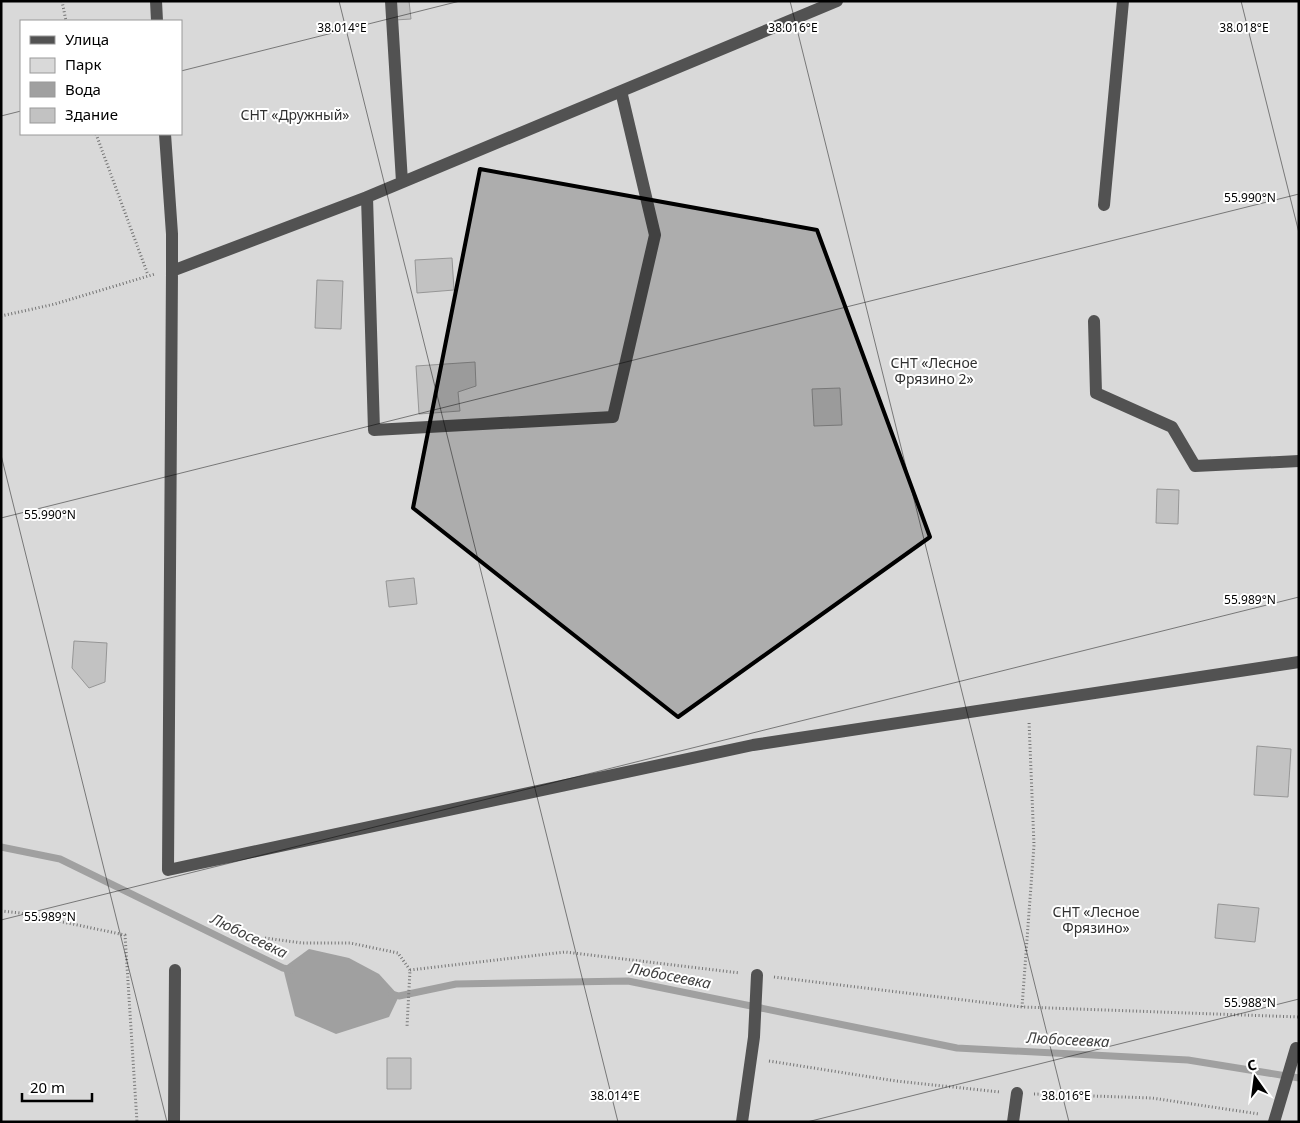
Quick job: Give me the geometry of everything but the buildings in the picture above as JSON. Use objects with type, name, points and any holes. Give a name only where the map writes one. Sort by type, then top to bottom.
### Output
[{"type":"street","points":[[156,1],[157,20]]},
{"type":"street","points":[[390,1],[402,182]]},
{"type":"street","points":[[172,271],[367,197],[837,1]]},
{"type":"street","points":[[1104,205],[1123,1]]},
{"type":"street","points":[[367,197],[374,430],[613,417],[654,235],[621,91]]},
{"type":"street","points":[[165,135],[172,234],[168,870],[753,745],[1299,662]]},
{"type":"street","points":[[1094,321],[1096,393],[1172,427],[1195,466],[1299,461]]},
{"type":"street","points":[[174,1122],[175,970]]},
{"type":"street","points":[[742,1122],[754,1037],[757,975]]},
{"type":"street","points":[[1274,1119],[1298,1044]]},
{"type":"street","points":[[1013,1122],[1017,1093]]},
{"type":"path","points":[[62,1],[66,20]]},
{"type":"path","points":[[96,135],[148,275]]},
{"type":"path","points":[[1,316],[55,304],[148,275],[172,271]]},
{"type":"path","points":[[1022,1007],[1034,845],[1028,703]]},
{"type":"path","points":[[1,911],[124,935],[137,1122]]},
{"type":"path","points":[[265,938],[302,942],[350,943],[398,953],[410,970],[407,1027]]},
{"type":"path","points":[[410,970],[565,952],[1022,1007],[1299,1017]]},
{"type":"highlighted area","points":[[480,169],[817,230],[930,537],[678,717],[413,508]]},
{"type":"green space","name":"СНТ «Лесное Фрязино 2»","points":[[1,1],[1299,1],[1299,1122],[1,1122]]},
{"type":"water","points":[[309,949],[349,958],[379,974],[399,996],[389,1017],[336,1034],[295,1016],[283,968]]},
{"type":"waterway","name":"Любосеевка","points":[[1,847],[60,859],[283,968],[292,970]]},
{"type":"waterway","name":"Любосеевка","points":[[392,994],[399,996],[456,984],[628,981],[957,1048],[1188,1060],[1299,1078]]},
{"type":"park label","name":"СНТ «Дружный»","points":[[295,115]]},
{"type":"park label","name":"СНТ «Лесное Фрязино»","points":[[1096,920]]}]
